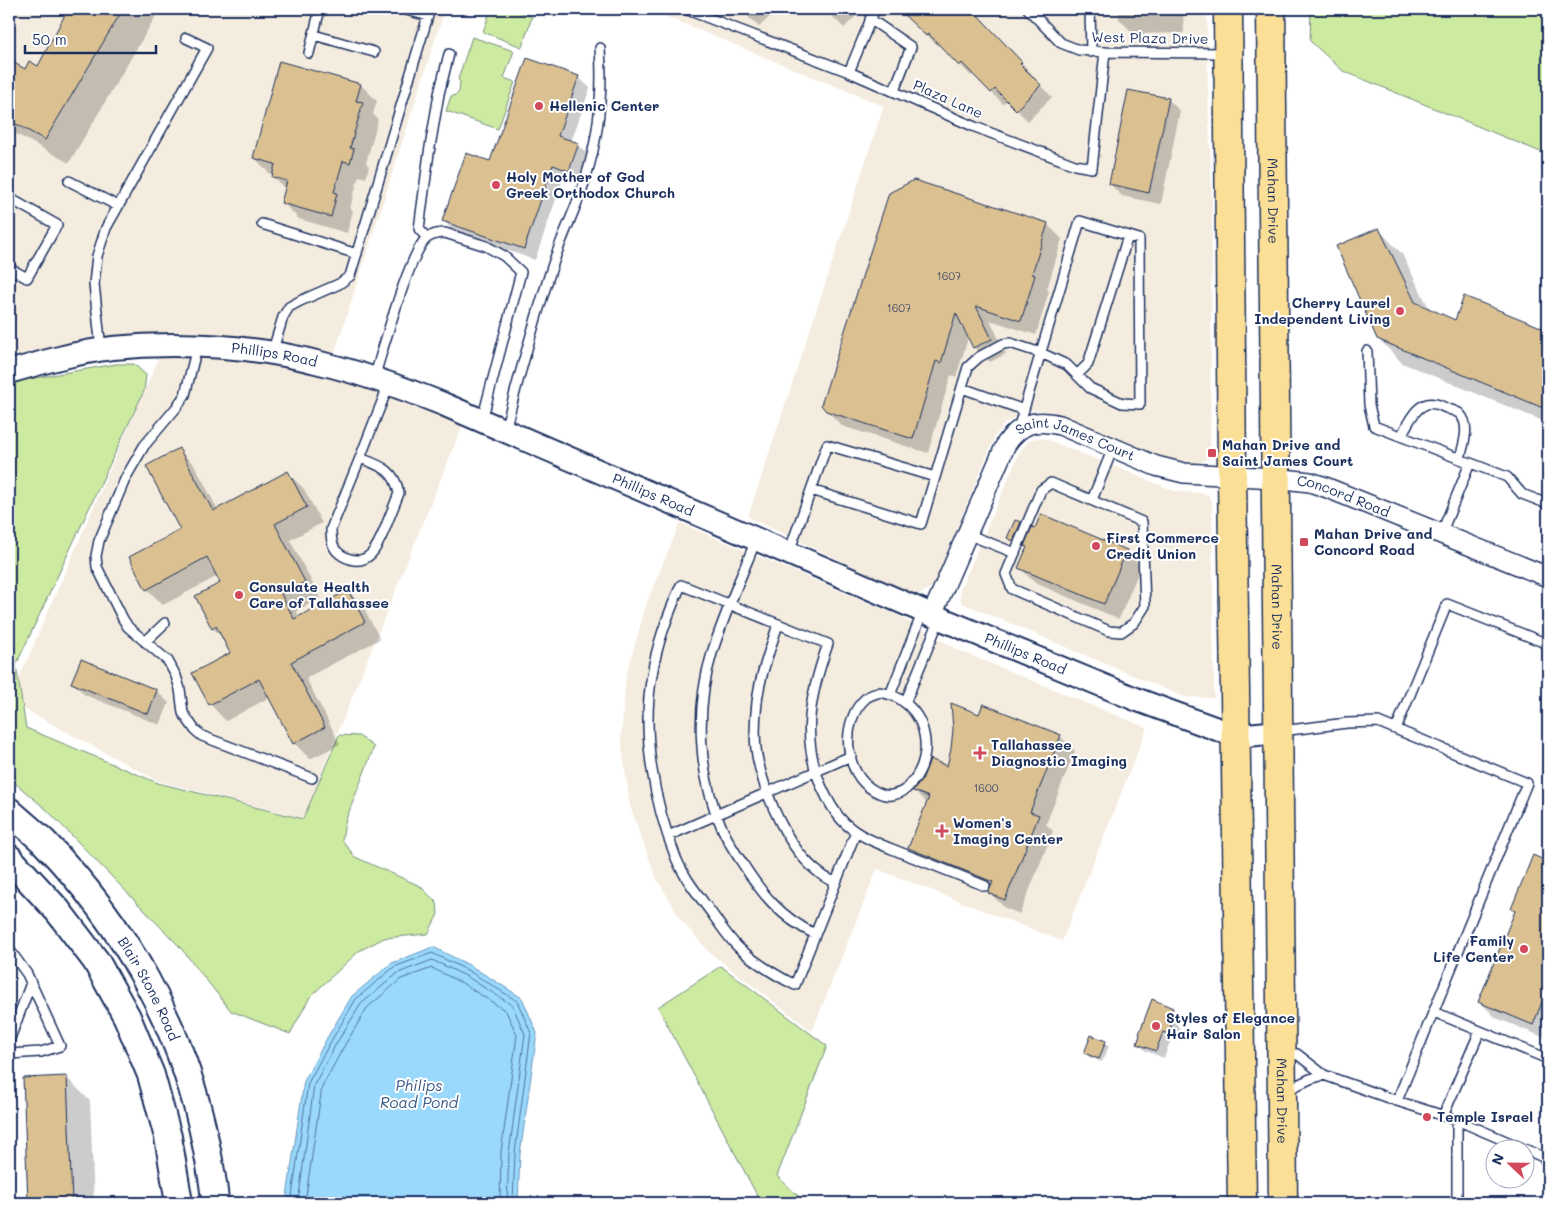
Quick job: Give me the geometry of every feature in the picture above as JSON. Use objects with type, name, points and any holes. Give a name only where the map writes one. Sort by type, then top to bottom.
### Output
[{"type":"main road","points":[[1228,9],[1242,1203]]},
{"type":"main road","name":"Mahan Drive","points":[[1271,9],[1283,1203]]},
{"type":"main road","points":[[1229,136],[1272,135]]},
{"type":"main road","name":"Blair Stone Road","points":[[9,811],[42,840],[85,887],[123,938],[154,994],[183,1058],[201,1121],[213,1182],[215,1203]]},
{"type":"main road","points":[[9,858],[58,911],[96,961],[127,1017],[151,1075],[168,1137],[179,1203]]},
{"type":"main road","points":[[1240,1064],[1281,1057]]},
{"type":"street","name":"Phillips Road","points":[[9,372],[64,357],[102,350],[153,346],[212,347],[272,353],[320,362],[382,381],[482,420],[932,614],[1138,700],[1236,736],[1279,732]]},
{"type":"street","name":"Saint James Court","points":[[932,614],[1006,444],[1017,431],[1031,423],[1046,422],[1060,425],[1156,466],[1184,473],[1232,474],[1275,478]]},
{"type":"street","name":"Concord Road","points":[[1275,478],[1310,482],[1325,487],[1548,577]]},
{"type":"lane","points":[[309,53],[320,9]]},
{"type":"lane","points":[[272,353],[289,307],[339,284],[350,276],[428,16],[403,9]]},
{"type":"lane","name":"Plaza Lane","points":[[685,9],[849,72],[975,127],[1075,165],[1092,168],[1104,52]]},
{"type":"lane","points":[[849,72],[875,9]]},
{"type":"lane","name":"West Plaza Drive","points":[[1028,9],[1061,43],[1079,50],[1091,52],[1229,53]]},
{"type":"lane","points":[[1090,9],[1091,52]]},
{"type":"lane","points":[[870,19],[911,47],[894,91]]},
{"type":"lane","points":[[314,35],[374,52]]},
{"type":"lane","points":[[102,350],[94,284],[97,256],[106,228],[207,48],[186,38]]},
{"type":"lane","points":[[504,430],[528,342],[557,253],[585,181],[591,159],[600,98],[600,48]]},
{"type":"lane","points":[[427,238],[419,229],[439,94],[449,54]]},
{"type":"lane","points":[[69,181],[118,206]]},
{"type":"lane","points":[[9,198],[58,225],[28,278],[9,268]]},
{"type":"lane","points":[[811,490],[921,524],[968,367],[979,356],[1003,344],[1010,343],[1040,353],[1067,365],[1090,388],[1122,403],[1140,404],[1139,239],[1080,221],[1040,353],[1024,410],[1017,431]]},
{"type":"lane","points":[[262,224],[357,254]]},
{"type":"lane","points":[[360,458],[386,469],[393,476],[399,493],[379,544],[370,555],[358,560],[339,553],[334,548],[331,540],[331,529],[360,458],[382,381],[404,283],[421,245],[427,238],[438,233],[486,246],[504,256],[520,272],[482,420]]},
{"type":"lane","points":[[1077,375],[1088,364],[1128,236]]},
{"type":"lane","points":[[197,346],[185,395],[144,446],[126,477],[99,541],[96,556],[97,568],[128,627],[168,661],[180,689],[183,713],[195,730],[202,736],[312,778]]},
{"type":"lane","points":[[1367,351],[1369,405],[1374,426],[1507,477],[1522,494],[1548,504]]},
{"type":"lane","points":[[962,388],[1024,410]]},
{"type":"lane","points":[[1401,436],[1414,413],[1421,407],[1435,404],[1459,414],[1465,424],[1466,435],[1460,459]]},
{"type":"lane","points":[[789,552],[827,445],[935,477]]},
{"type":"lane","points":[[1092,500],[1114,448]]},
{"type":"lane","points":[[1441,534],[1470,463]]},
{"type":"lane","points":[[1052,484],[1092,500],[1142,522],[1145,606],[1134,623],[1121,632],[1109,630],[1012,589],[1006,574],[1041,490],[1052,484]]},
{"type":"lane","points":[[967,534],[1014,553]]},
{"type":"lane","points":[[757,538],[712,652],[706,677],[701,725],[704,769],[722,828],[751,878],[783,915],[815,934]]},
{"type":"lane","points":[[856,832],[795,985],[780,978],[759,964],[737,946],[696,892],[676,859],[662,817],[651,765],[649,734],[651,677],[657,649],[664,624],[681,585],[828,644],[813,693],[809,717],[809,737],[821,787],[832,808],[848,826],[866,838],[985,886]]},
{"type":"lane","points":[[1396,729],[1447,604],[1548,644]]},
{"type":"lane","points":[[890,695],[932,614]]},
{"type":"lane","points":[[905,703],[932,614]]},
{"type":"lane","points":[[145,642],[166,624]]},
{"type":"lane","points":[[778,624],[764,665],[757,701],[755,728],[757,754],[775,811],[796,847],[809,864],[822,875],[836,883]]},
{"type":"lane","points":[[880,692],[905,703],[922,726],[926,739],[925,754],[919,772],[910,786],[903,792],[884,795],[870,788],[859,778],[852,766],[849,732],[858,707],[867,697],[880,692]]},
{"type":"lane","points":[[1279,732],[1347,723],[1378,722],[1527,783],[1397,1101]]},
{"type":"lane","points":[[668,836],[851,756]]},
{"type":"lane","points":[[9,949],[27,974],[60,1046],[41,1052],[9,1054]]},
{"type":"lane","points":[[9,1041],[31,983]]},
{"type":"lane","points":[[1434,1012],[1548,1059]]},
{"type":"lane","points":[[1444,1116],[1480,1031]]},
{"type":"lane","points":[[1281,1057],[1297,1054],[1324,1075],[1457,1120],[1543,1157],[1548,1164]]},
{"type":"lane","points":[[1282,1093],[1310,1079],[1324,1075]]},
{"type":"lane","points":[[1457,1120],[1457,1203]]},
{"type":"shaded area","points":[[9,9],[445,9],[334,355],[295,345],[247,338],[180,332],[85,338],[9,358]]},
{"type":"shaded area","points":[[648,9],[1207,9],[1212,205],[1210,457],[1202,462],[1191,463],[1166,460],[1049,411],[1029,410],[1005,423],[995,436],[933,586],[920,594],[909,593],[748,517],[884,106]]},
{"type":"shaded area","points":[[160,355],[228,359],[292,367],[354,382],[411,401],[463,424],[303,818],[158,781],[9,701]]},
{"type":"shaded area","name":"First Commerce Credit Union","points":[[1035,438],[1046,439],[1175,491],[1208,495],[1212,501],[1214,698],[1184,697],[962,603],[960,590],[1020,452],[1028,442]]},
{"type":"shaded area","points":[[680,523],[897,615],[960,651],[1147,728],[1062,941],[877,869],[812,1031],[709,952],[681,920],[656,877],[630,806],[621,738],[626,676],[647,602]]},
{"type":"green space","points":[[491,9],[513,9],[532,17],[522,47],[483,32]]},
{"type":"green space","points":[[1311,9],[1548,9],[1548,155],[1343,71],[1310,41]]},
{"type":"green space","points":[[472,37],[514,51],[504,78],[515,82],[498,129],[446,111],[451,96],[459,92],[460,82],[458,79]]},
{"type":"green space","points":[[116,364],[134,364],[146,375],[144,391],[16,665],[26,728],[158,783],[303,819],[339,735],[359,736],[374,747],[345,822],[342,840],[355,857],[420,886],[437,903],[438,914],[428,934],[384,938],[359,951],[310,997],[290,1034],[231,1011],[180,947],[47,810],[9,778],[9,385],[17,381]]},
{"type":"green space","points":[[721,966],[827,1046],[777,1176],[806,1203],[761,1203],[658,1007]]},
{"type":"water","name":"Philips Road Pond","points":[[433,947],[471,966],[522,998],[537,1033],[520,1154],[518,1203],[286,1203],[304,1081],[327,1038],[352,996],[392,963]]},
{"type":"building","points":[[68,9],[123,9],[45,140],[9,120],[9,60],[25,69],[29,61],[38,66]]},
{"type":"building","points":[[898,9],[972,9],[1041,85],[1016,110],[995,89],[991,93],[962,63],[959,66],[928,33],[926,36]]},
{"type":"building","points":[[527,58],[579,76],[558,136],[579,143],[569,171],[553,165],[524,249],[442,221],[466,153],[490,161]]},
{"type":"building","points":[[279,61],[361,84],[356,101],[363,102],[350,148],[354,149],[350,163],[343,161],[334,192],[337,193],[331,217],[281,203],[287,181],[272,177],[275,164],[253,158]]},
{"type":"building","points":[[1128,90],[1169,98],[1149,193],[1109,184]]},
{"type":"building","points":[[914,180],[1048,223],[1032,274],[1035,275],[1021,321],[976,306],[992,339],[973,348],[956,313],[941,363],[936,361],[913,439],[826,411],[821,405],[889,193]]},
{"type":"building","name":"Cherry Laurel Independent Living","points":[[1379,228],[1415,302],[1455,320],[1464,296],[1548,330],[1548,341],[1543,355],[1548,358],[1548,410],[1377,339],[1336,246]]},
{"type":"building","name":"Consulate Health Care of Tallahassee","points":[[179,448],[213,511],[288,471],[307,507],[275,524],[305,582],[281,594],[294,619],[348,590],[365,622],[291,662],[325,727],[293,744],[259,679],[209,705],[192,673],[230,653],[216,626],[212,629],[195,596],[220,583],[207,557],[146,590],[129,557],[180,530],[146,466]]},
{"type":"building","points":[[1041,514],[1127,550],[1104,604],[1018,568],[1027,547],[1024,546],[1032,527],[1035,528]]},
{"type":"building","points":[[1015,520],[1021,522],[1013,541],[1007,538]]},
{"type":"building","points":[[81,659],[157,690],[148,714],[71,683]]},
{"type":"building","points":[[951,703],[979,714],[983,704],[1061,735],[1030,812],[1039,815],[1005,900],[988,893],[993,882],[908,848],[929,797],[913,791],[922,780],[930,759],[947,766],[953,729]]},
{"type":"building","name":"Family Life Center","points":[[1533,855],[1548,862],[1548,987],[1533,1025],[1478,1002],[1515,911],[1511,909]]},
{"type":"building","name":"Styles of Elegance Hair Salon","points":[[1152,999],[1173,1008],[1169,1018],[1173,1020],[1168,1034],[1163,1032],[1156,1051],[1137,1044]]},
{"type":"building","points":[[1091,1035],[1106,1041],[1099,1059],[1084,1053]]},
{"type":"building","points":[[67,1076],[72,1203],[28,1203],[23,1078]]},
{"type":"place","name":"Hellenic Center","points":[[539,106]]},
{"type":"place","name":"Holy Mother of God Greek Orthodox Church","points":[[496,185]]},
{"type":"place","name":"Cherry Laurel Independent Living","points":[[1400,311]]},
{"type":"place","name":"Mahan Drive and Saint James Court","points":[[1212,453]]},
{"type":"place","name":"Mahan Drive and Concord Road","points":[[1304,542]]},
{"type":"place","name":"First Commerce Credit Union","points":[[1096,546]]},
{"type":"place","name":"Consulate Health Care of Tallahassee","points":[[239,595]]},
{"type":"place","name":"Tallahassee Diagnostic Imaging","points":[[980,753]]},
{"type":"place","name":"Women's Imaging Center","points":[[942,831]]},
{"type":"place","name":"Family Life Center","points":[[1524,949]]},
{"type":"place","name":"Styles of Elegance Hair Salon","points":[[1156,1026]]},
{"type":"place","name":"Temple Israel","points":[[1427,1117]]}]
